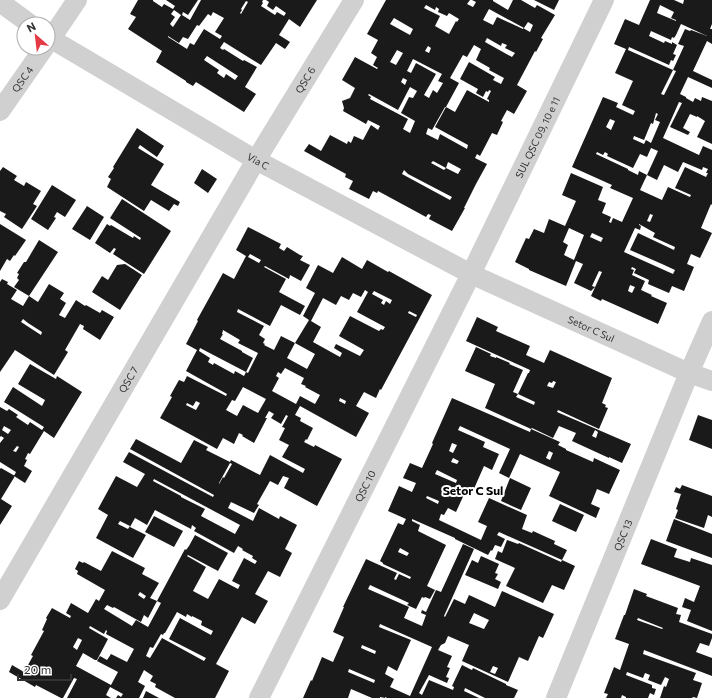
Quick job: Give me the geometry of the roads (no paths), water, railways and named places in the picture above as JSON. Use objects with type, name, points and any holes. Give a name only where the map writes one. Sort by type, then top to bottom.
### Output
[{"type":"street","name":"QSC 4","points":[[56,30],[77,0]]},
{"type":"street","name":"QSC 6","points":[[256,160],[354,0]]},
{"type":"street","name":"SUL QSC 09, 10 e 11","points":[[471,274],[604,0]]},
{"type":"street","points":[[0,2],[19,16]]},
{"type":"street","name":"Via C","points":[[56,47],[256,160],[471,274]]},
{"type":"street","name":"QSC 4","points":[[0,111],[38,56]]},
{"type":"street","name":"QSC 7","points":[[0,600],[256,160]]},
{"type":"street","name":"Setor C Sul","points":[[471,274],[689,373],[712,381]]},
{"type":"street","name":"QSC 10","points":[[259,698],[471,274]]},
{"type":"street","name":"QSC 13","points":[[556,698],[689,373],[712,321]]},
{"type":"district","name":"Setor C Sul","points":[[473,490]]}]
